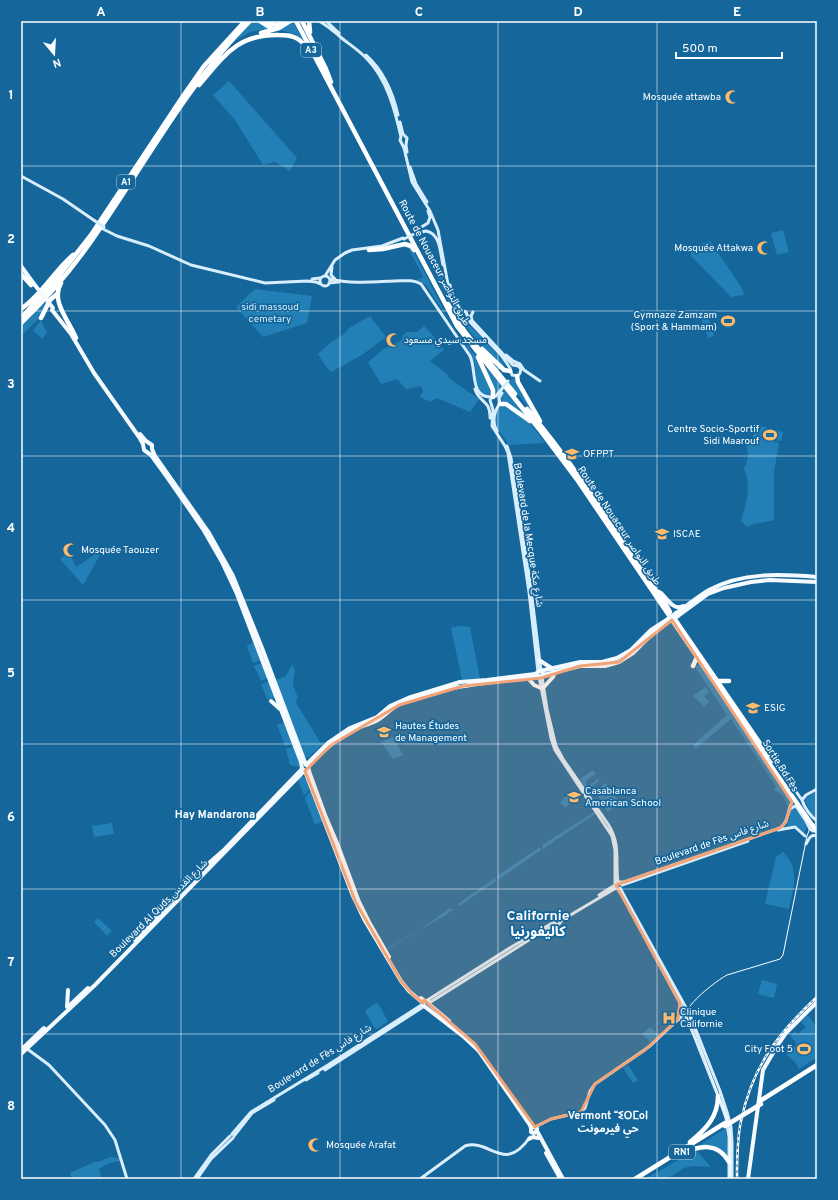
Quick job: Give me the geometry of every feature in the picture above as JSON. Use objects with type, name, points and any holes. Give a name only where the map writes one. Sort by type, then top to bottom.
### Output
[{"type":"highway","points":[[222,46],[242,21]]},
{"type":"highway","name":"A1","points":[[21,318],[54,282],[86,241],[189,86],[204,66],[246,21]]},
{"type":"highway","name":"A1","points":[[21,323],[74,264],[102,225],[183,102],[219,55],[250,21]]},
{"type":"highway","points":[[261,21],[271,28]]},
{"type":"highway","points":[[268,21],[276,25],[284,21]]},
{"type":"highway","points":[[195,89],[216,63],[237,42],[248,36],[279,28],[290,21]]},
{"type":"highway","name":"A3","points":[[297,21],[328,81]]},
{"type":"highway","points":[[302,21],[318,52]]},
{"type":"highway","points":[[309,21],[311,37],[326,69],[328,81]]},
{"type":"highway","points":[[311,37],[310,28],[313,21]]},
{"type":"highway","points":[[279,32],[296,36],[303,42],[321,73],[328,81]]},
{"type":"highway","points":[[183,102],[231,50],[243,42],[252,38],[268,35],[288,35],[298,39],[306,47]]},
{"type":"highway","name":"Route de Nouaceur طريق النواصر","points":[[328,81],[453,319],[473,347],[539,429],[585,492],[701,663],[755,739]]},
{"type":"highway","name":"Route de Nouaceur طريق النواصر","points":[[328,81],[450,309],[467,334],[547,433],[604,513],[719,683],[815,830]]},
{"type":"highway","points":[[21,305],[31,299],[86,241]]},
{"type":"highway","points":[[369,250],[407,245],[413,248],[422,260]]},
{"type":"highway","points":[[41,318],[51,299],[57,294],[60,285],[74,264]]},
{"type":"highway","points":[[21,274],[33,285]]},
{"type":"highway","points":[[21,309],[33,299],[51,278]]},
{"type":"highway","points":[[57,294],[61,307],[76,338]]},
{"type":"highway","points":[[467,334],[504,370],[512,373],[547,433]]},
{"type":"highway","points":[[473,347],[484,368],[495,397]]},
{"type":"highway","points":[[499,405],[507,404],[539,429]]},
{"type":"highway","points":[[604,513],[617,528],[659,591],[670,612]]},
{"type":"highway","points":[[697,657],[693,666],[701,663]]},
{"type":"highway","points":[[719,683],[729,681]]},
{"type":"highway","name":"RN1","points":[[640,1179],[817,1065]]},
{"type":"highway","name":"RN1","points":[[761,1102],[817,1069]]},
{"type":"highway","points":[[673,1155],[696,1136],[713,1118],[717,1110],[718,1096]]},
{"type":"highway","name":"RN1","points":[[635,1179],[725,1125]]},
{"type":"highway","points":[[680,1154],[698,1147],[708,1147],[718,1150],[729,1162]]},
{"type":"main road","points":[[321,21],[363,55],[373,66],[392,102],[403,136],[407,138],[406,150],[413,176],[436,221],[442,240],[451,291],[461,312],[460,316],[470,322],[485,337],[501,355],[512,373]]},
{"type":"main road","points":[[326,21],[370,59],[379,70],[392,98],[403,136],[400,140],[411,179],[431,213],[438,230],[452,301]]},
{"type":"main road","points":[[401,142],[406,142]]},
{"type":"main road","points":[[21,177],[63,199],[117,236],[149,246],[182,262],[194,266],[265,282],[307,281],[316,282],[326,286],[329,283],[334,282],[412,283],[421,286],[469,357],[475,389],[477,394],[487,404],[492,423]]},
{"type":"main road","points":[[329,283],[328,277],[332,267],[338,259],[347,254],[388,246],[425,226],[429,221],[430,215],[423,200]]},
{"type":"main road","points":[[104,228],[117,235],[146,244],[185,261],[234,272],[260,280],[278,281],[328,277],[339,280],[414,281],[423,285],[470,356],[474,368],[474,382],[476,389],[482,395],[495,397]]},
{"type":"main road","points":[[413,233],[426,231],[432,232],[436,237],[448,290],[452,301],[461,312],[466,312],[467,315],[513,366],[512,373],[508,381],[502,391],[491,403]]},
{"type":"main road","points":[[328,277],[335,260],[345,253],[352,250],[382,246],[404,238]]},
{"type":"main road","points":[[21,266],[33,285]]},
{"type":"main road","points":[[332,267],[332,276],[339,280]]},
{"type":"main road","points":[[21,270],[71,334],[94,373],[139,437],[144,450],[153,457],[203,529],[222,562],[236,592],[276,696],[362,908],[404,980],[426,1004]]},
{"type":"main road","points":[[320,278],[321,284]]},
{"type":"main road","points":[[52,309],[76,338],[98,376],[135,427],[148,443],[152,445],[152,450],[209,533],[232,573],[302,755],[308,779],[353,896],[364,919],[403,985],[479,1051],[534,1130],[563,1179]]},
{"type":"main road","points":[[473,312],[471,317],[474,323]]},
{"type":"main road","points":[[463,318],[467,315]]},
{"type":"main road","points":[[504,355],[520,364],[524,370],[540,381]]},
{"type":"main road","points":[[512,373],[520,374],[521,370],[519,366],[513,366]]},
{"type":"main road","points":[[475,389],[477,393],[495,407],[499,405],[495,397]]},
{"type":"main road","name":"Boulevard de la Mecque شارع مكة","points":[[491,403],[493,410],[492,423],[508,454],[542,688],[551,738],[557,753],[612,836],[615,850],[618,885],[686,1013],[718,1096],[728,1128],[729,1179]]},
{"type":"main road","name":"Boulevard de la Mecque شارع مكة","points":[[499,405],[495,412],[494,424],[510,453],[530,580],[540,674]]},
{"type":"main road","points":[[143,446],[148,443]]},
{"type":"main road","points":[[148,452],[152,450]]},
{"type":"main road","name":"Boulevard Al Quds شارع القدس","points":[[21,1054],[24,1049],[99,977],[192,878],[220,854],[305,768],[327,748],[352,730],[376,721],[388,711],[399,705],[436,693],[463,686],[527,678],[580,662],[602,662],[617,658],[627,653],[651,630],[669,620],[689,604],[715,588],[748,578],[779,575],[817,577]]},
{"type":"main road","name":"Boulevard Al Quds شارع القدس","points":[[677,614],[708,594],[728,587],[770,580],[817,582]]},
{"type":"main road","points":[[659,591],[676,608],[689,604]]},
{"type":"main road","points":[[527,678],[534,685],[542,688],[554,677],[554,671],[539,660]]},
{"type":"main road","name":"Boulevard Al Quds شارع القدس","points":[[24,1049],[96,985],[298,777],[314,757],[328,743],[350,728],[377,717],[390,706],[412,696],[460,682],[540,674]]},
{"type":"main road","points":[[276,696],[272,701],[282,710]]},
{"type":"main road","points":[[755,739],[767,751],[816,820],[810,821],[808,825]]},
{"type":"main road","name":"Sortie Bd Fès","points":[[755,739],[762,756],[792,801]]},
{"type":"main road","points":[[302,755],[307,759],[314,757]]},
{"type":"main road","points":[[298,777],[304,776],[308,779]]},
{"type":"main road","points":[[806,844],[810,837],[817,836],[815,830],[808,825],[803,815],[792,801],[794,797],[817,788]]},
{"type":"main road","points":[[795,806],[801,805],[806,795],[817,788]]},
{"type":"main road","name":"Boulevard de Fès شارع فاس","points":[[197,1179],[211,1159],[232,1136],[250,1112],[324,1068],[555,924],[556,919],[559,920],[618,885],[781,827],[787,820],[788,809],[792,801]]},
{"type":"main road","name":"Boulevard de Fès شارع فاس","points":[[618,885],[778,830],[787,824],[790,809],[795,806]]},
{"type":"main road","points":[[778,830],[795,827],[805,836]]},
{"type":"main road","name":"Boulevard de la Mecque شارع مكة","points":[[618,885],[686,1013],[727,1112],[732,1142],[732,1179]]},
{"type":"main road","points":[[67,1008],[68,990]]},
{"type":"main road","points":[[748,1179],[763,1070],[772,1053],[786,1034],[817,1002]]},
{"type":"main road","points":[[678,1020],[680,1003]]},
{"type":"main road","points":[[420,1179],[465,1146],[473,1144],[479,1145],[498,1154],[507,1154],[521,1149],[534,1130],[542,1123],[556,1118],[577,1114],[583,1110],[595,1084],[642,1052],[686,1013]]},
{"type":"main road","points":[[678,1020],[685,1020],[689,1023]]},
{"type":"main road","points":[[24,1049],[54,1070],[105,1125],[115,1140],[127,1179]]},
{"type":"main road","points":[[534,1130],[560,1179]]},
{"type":"main road","name":"Boulevard de Fès شارع فاس","points":[[194,1179],[212,1154],[232,1136]]},
{"type":"main road","points":[[529,1139],[533,1137],[538,1138]]},
{"type":"highlighted area","points":[[672,620],[792,802],[786,822],[780,828],[616,885],[680,1003],[678,1019],[645,1050],[595,1084],[581,1112],[551,1119],[535,1127],[475,1044],[424,1000],[423,1003],[413,995],[401,981],[356,903],[305,771],[331,745],[399,705],[463,686],[541,678],[580,666],[619,662]]},
{"type":"green space","points":[[253,21],[258,21],[269,29],[250,32],[233,42]]},
{"type":"green space","points":[[288,21],[293,21],[305,44],[295,34],[280,30]]},
{"type":"green space","points":[[229,81],[297,158],[290,171],[275,162],[263,165],[235,120],[213,95]]},
{"type":"green space","points":[[783,230],[789,252],[777,255],[771,233]]},
{"type":"green space","points":[[710,241],[742,288],[744,295],[735,296],[732,298],[692,257],[689,248]]},
{"type":"green space","points":[[408,246],[413,250],[449,320],[426,285],[416,280],[422,278],[423,276],[408,248],[400,247]]},
{"type":"green space","points":[[436,273],[443,273],[447,295],[457,312],[449,302],[435,275]]},
{"type":"green space","name":"sidi massoud cemetary","points":[[255,289],[312,296],[307,323],[263,337],[236,307]]},
{"type":"green space","points":[[54,292],[40,319],[37,320],[21,336],[21,326]]},
{"type":"green space","points":[[699,313],[709,319],[714,336],[708,338]]},
{"type":"green space","points":[[370,316],[386,337],[362,355],[331,372],[318,354],[330,343],[343,335],[349,328]]},
{"type":"green space","points":[[459,318],[467,323],[490,346],[505,365],[506,370],[483,348]]},
{"type":"green space","points":[[41,321],[47,333],[42,339],[33,330]]},
{"type":"green space","points":[[424,326],[444,350],[430,361],[446,373],[450,379],[479,399],[470,412],[437,398],[430,402],[420,397],[423,392],[421,386],[406,389],[397,379],[381,384],[368,362],[384,349],[401,341],[403,335],[407,332],[417,332]]},
{"type":"green space","points":[[467,344],[482,365],[492,394],[491,395],[481,392],[478,388],[474,362],[465,345]]},
{"type":"green space","points":[[485,366],[503,386],[496,394],[495,394]]},
{"type":"green space","points":[[515,378],[539,421],[509,383]]},
{"type":"green space","points":[[505,389],[530,419],[502,402],[501,397]]},
{"type":"green space","points":[[503,404],[528,421],[545,443],[509,445],[496,425],[495,420],[498,409]]},
{"type":"green space","points":[[755,424],[759,425],[758,438],[760,426],[783,432],[781,441],[767,439],[779,443],[774,472],[774,520],[747,527],[741,521],[748,488],[748,482],[744,469],[748,457],[746,444],[752,442]]},
{"type":"green space","points":[[69,552],[76,567],[97,553],[100,555],[83,585],[60,559]]},
{"type":"green space","points":[[459,626],[470,627],[480,679],[462,680],[451,628]]},
{"type":"green space","points":[[254,642],[261,660],[253,663],[247,646]]},
{"type":"green space","points":[[263,662],[268,678],[261,681],[254,666]]},
{"type":"green space","points":[[699,664],[707,673],[714,688],[718,690],[790,801],[787,807],[784,797],[774,790],[776,786],[731,719],[695,749],[693,745],[727,715],[695,667]]},
{"type":"green space","points":[[292,665],[295,670],[293,685],[298,698],[295,701],[320,742],[325,742],[308,758],[303,755],[275,680],[285,677]]},
{"type":"green space","points":[[269,681],[276,696],[272,699],[267,699],[261,684]]},
{"type":"green space","points":[[706,687],[709,692],[704,696],[709,702],[704,706],[693,696]]},
{"type":"green space","points":[[285,723],[292,744],[285,746],[277,724]]},
{"type":"green space","points":[[393,737],[403,755],[393,759],[381,742]]},
{"type":"green space","points":[[294,746],[299,767],[290,765],[286,749]]},
{"type":"green space","points":[[593,770],[596,774],[586,780],[587,782],[585,783],[587,786],[597,780],[597,777],[599,781],[587,790],[580,779]]},
{"type":"green space","points":[[302,776],[307,779],[311,788],[304,795],[297,779]]},
{"type":"green space","points":[[606,783],[620,803],[608,812],[595,792]]},
{"type":"green space","points":[[311,790],[323,821],[315,825],[305,798]]},
{"type":"green space","points":[[817,791],[817,818],[814,817],[805,802],[806,798]]},
{"type":"green space","points":[[568,793],[574,798],[566,808],[560,803]]},
{"type":"green space","points":[[795,807],[807,823],[804,834],[795,826],[785,828],[790,819],[790,809]]},
{"type":"green space","points":[[594,812],[595,814],[543,849],[542,845]]},
{"type":"green space","points":[[112,823],[114,834],[94,837],[92,826]]},
{"type":"green space","points":[[540,847],[541,850],[498,880],[497,876]]},
{"type":"green space","points":[[783,852],[789,859],[794,872],[794,886],[789,909],[765,904],[776,857]]},
{"type":"green space","points":[[495,878],[496,881],[459,905],[459,903]]},
{"type":"green space","points":[[450,908],[453,910],[444,916],[387,949],[421,929]]},
{"type":"green space","points":[[98,918],[112,931],[107,936],[94,922]]},
{"type":"green space","points":[[762,980],[777,984],[774,998],[758,994]]},
{"type":"green space","points":[[376,1003],[379,1005],[388,1021],[377,1029],[374,1027],[365,1011]]},
{"type":"green space","name":"City Foot 5","points":[[808,1015],[817,1028],[817,1057],[799,1069],[795,1062],[786,1054],[797,1044],[790,1036],[795,1031],[798,1034],[806,1027],[801,1022]]},
{"type":"green space","points":[[650,1027],[659,1035],[650,1042],[642,1034]]},
{"type":"green space","points":[[628,1065],[638,1080],[633,1083],[623,1068]]},
{"type":"green space","points":[[726,1128],[728,1157],[725,1154],[700,1145]]},
{"type":"green space","points":[[696,1150],[711,1167],[692,1166],[684,1168],[667,1179],[658,1179],[656,1177],[645,1179]]},
{"type":"green space","points":[[110,1157],[119,1158],[120,1161],[109,1163],[99,1169],[102,1179],[72,1179],[70,1173],[94,1162]]},
{"type":"tram line","points":[[730,1179],[730,1132],[727,1118],[687,1011],[705,991],[727,975],[780,959],[783,955],[807,836],[810,828],[817,822]]},
{"type":"railway","points":[[737,1179],[740,1128],[752,1084],[768,1052],[790,1024],[817,997]]},
{"type":"place","name":"Mosquée attawba","points":[[732,97]]},
{"type":"place","name":"Mosquée Attakwa","points":[[764,248]]},
{"type":"place","name":"Gymnaze Zamzam (Sport & Hammam)","points":[[728,321]]},
{"type":"place","name":"مسجد سيدي مسعود","points":[[393,340]]},
{"type":"place","name":"Centre Socio-Sportif Sidi Maarouf","points":[[770,435]]},
{"type":"place","name":"OFPPT","points":[[572,454]]},
{"type":"place","name":"ISCAE","points":[[662,534]]},
{"type":"place","name":"Mosquée Taouzer","points":[[70,550]]},
{"type":"place","name":"ESIG","points":[[753,708]]},
{"type":"place","name":"Hautes Études de Management","points":[[384,732]]},
{"type":"place","name":"Casablanca American School","points":[[574,797]]},
{"type":"place","name":"Clinique Californie","points":[[669,1018]]},
{"type":"place","name":"City Foot 5","points":[[804,1049]]},
{"type":"place","name":"Mosquée Arafat","points":[[315,1145]]},
{"type":"district","name":"Hay Mandarona","points":[[215,815]]},
{"type":"district","name":"Californie كاليفورنيا","points":[[538,924]]},
{"type":"district","name":"Vermont ⵯⵉⵔⵎoⵏ حي فيرمونت","points":[[608,1122]]}]
